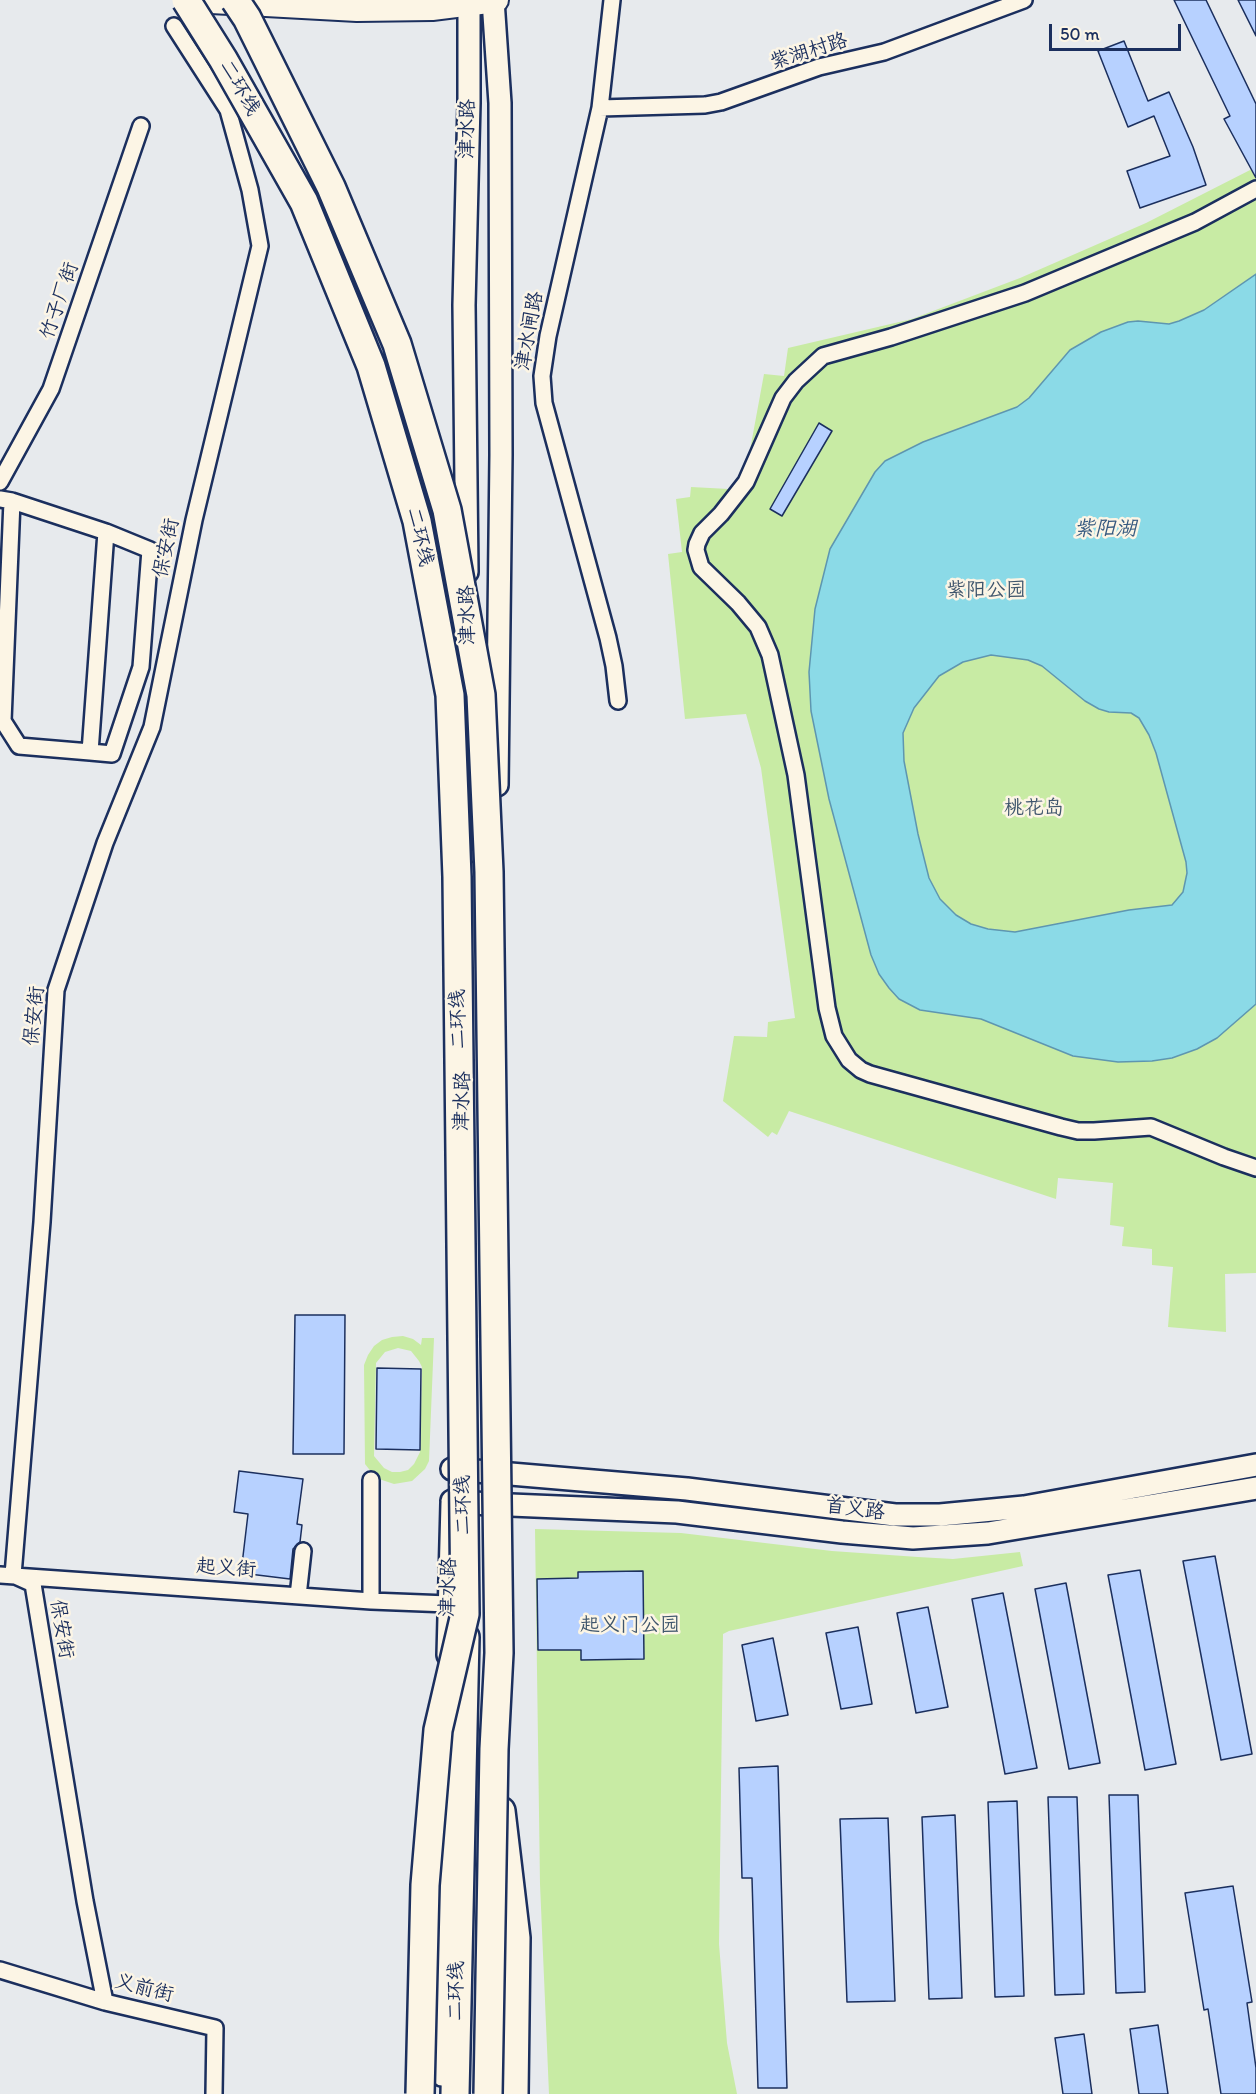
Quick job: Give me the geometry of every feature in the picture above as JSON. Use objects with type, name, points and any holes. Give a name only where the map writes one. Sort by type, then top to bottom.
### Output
[{"type":"highway","name":"二环线","points":[[186,0],[223,59],[304,202],[372,366],[417,521],[450,695],[457,877],[455,2094]]},
{"type":"highway","name":"二环线","points":[[235,0],[247,18],[331,187],[397,344],[447,510],[481,695],[489,872],[499,1653],[494,1749],[488,2094]]},
{"type":"highway","points":[[420,2094],[425,1885],[438,1730],[457,1609]]},
{"type":"highway","points":[[494,1749],[516,1938],[514,2094]]},
{"type":"main road","points":[[194,0],[357,9],[432,8],[494,0]]},
{"type":"main road","name":"津水路","points":[[493,2094],[487,1504],[501,455],[500,103],[494,0]]},
{"type":"main road","name":"津水路","points":[[442,2094],[457,1609],[452,1469],[469,811],[464,305],[469,2]]},
{"type":"main road","name":"首义路","points":[[452,1469],[687,1489],[906,1515],[939,1515],[1024,1507],[1256,1465]]},
{"type":"main road","name":"首义路","points":[[452,1501],[677,1512],[842,1532],[913,1538],[988,1533],[1256,1488]]},
{"type":"street","name":"津水闸路","points":[[612,0],[600,108],[548,336],[542,390],[608,638],[618,701]]},
{"type":"street","name":"紫湖村路","points":[[600,108],[705,105],[721,102],[819,67],[884,52],[1024,0]]},
{"type":"street","name":"保安街","points":[[105,2002],[83,1889],[33,1584],[6,1575],[42,1222],[56,990],[105,843],[152,728],[194,520],[261,246],[250,190],[228,110],[174,26]]},
{"type":"street","name":"竹子厂街","points":[[0,482],[51,389],[141,126]]},
{"type":"street","points":[[1256,189],[1195,222],[1024,293],[891,337],[823,356],[796,381],[783,398],[746,482],[721,514],[702,532],[696,550],[701,567],[738,603],[758,627],[770,655],[796,775],[826,1008],[834,1036],[849,1060],[870,1074],[1061,1127],[1094,1131],[1151,1127],[1256,1168]]},
{"type":"street","points":[[6,500],[106,532],[150,550],[141,667],[112,754],[19,746],[3,721],[6,500]]},
{"type":"street","points":[[90,752],[106,532]]},
{"type":"street","points":[[371,1480],[371,1601]]},
{"type":"street","points":[[298,1596],[303,1551]]},
{"type":"street","name":"起义街","points":[[6,1575],[457,1609]]},
{"type":"street","name":"义前街","points":[[0,1970],[105,2002],[215,2028],[214,2094]]},
{"type":"green space","name":"紫阳公园","points":[[1256,167],[1256,1273],[1225,1274],[1226,1332],[1168,1327],[1173,1267],[1152,1265],[1152,1249],[1122,1246],[1124,1227],[1110,1225],[1113,1183],[1058,1178],[1056,1199],[789,1111],[777,1135],[772,1132],[768,1137],[723,1101],[734,1036],[767,1037],[768,1022],[795,1018],[761,768],[746,714],[685,719],[668,554],[682,552],[676,499],[690,497],[691,487],[729,489],[739,481],[748,461],[764,374],[784,376],[788,348],[912,319],[1020,278],[1146,223]]},
{"type":"green space","points":[[403,1336],[421,1345],[422,1338],[434,1338],[429,1461],[425,1469],[412,1481],[394,1484],[376,1478],[365,1464],[364,1365],[374,1346],[392,1337]],"holes":[[[398,1348],[411,1351],[422,1367],[420,1452],[408,1470],[392,1472],[384,1468],[374,1456],[376,1363],[385,1352]]]},
{"type":"green space","name":"起义门公园","points":[[535,1529],[681,1533],[832,1551],[953,1559],[1020,1552],[1023,1566],[723,1634],[719,1944],[727,2043],[737,2094],[549,2094],[540,1884]]},
{"type":"water","name":"紫阳湖","points":[[1256,274],[1256,1004],[1217,1038],[1197,1049],[1172,1058],[1118,1062],[1073,1056],[981,1019],[920,1010],[899,999],[879,974],[871,955],[829,799],[811,711],[809,672],[815,609],[830,549],[875,472],[885,461],[923,442],[1017,407],[1029,398],[1070,350],[1101,332],[1128,322],[1169,324],[1204,310]],"holes":[[[991,655],[1028,660],[1042,666],[1085,701],[1099,709],[1131,713],[1139,718],[1149,735],[1186,862],[1187,873],[1183,892],[1172,905],[1129,910],[1015,932],[988,929],[971,924],[956,915],[940,899],[929,878],[918,834],[904,761],[903,733],[914,708],[939,676],[963,662]]]},
{"type":"building","points":[[1174,0],[1206,0],[1256,104],[1256,178],[1224,119],[1230,116]]},
{"type":"building","points":[[1238,0],[1256,0],[1256,36]]},
{"type":"building","points":[[1124,41],[1148,101],[1169,92],[1193,147],[1206,185],[1140,208],[1127,171],[1170,156],[1154,116],[1128,127],[1098,51]]},
{"type":"building","points":[[819,423],[832,431],[782,516],[770,509]]},
{"type":"building","points":[[295,1315],[345,1315],[344,1454],[293,1454]]},
{"type":"building","points":[[377,1368],[421,1369],[420,1450],[376,1449]]},
{"type":"building","points":[[239,1471],[303,1479],[297,1524],[302,1525],[300,1542],[293,1549],[290,1579],[241,1573],[248,1514],[234,1512]]},
{"type":"building","points":[[1215,1556],[1252,1754],[1221,1760],[1183,1561]]},
{"type":"building","points":[[1140,1570],[1176,1764],[1145,1770],[1108,1575]]},
{"type":"building","points":[[643,1571],[644,1659],[581,1660],[581,1650],[538,1650],[537,1579],[578,1578],[578,1572]]},
{"type":"building","points":[[1066,1583],[1100,1763],[1069,1769],[1035,1589]]},
{"type":"building","points":[[1003,1593],[1037,1768],[1005,1774],[972,1599]]},
{"type":"building","points":[[928,1607],[948,1707],[916,1713],[897,1613]]},
{"type":"building","points":[[858,1627],[872,1704],[841,1709],[826,1633]]},
{"type":"building","points":[[773,1638],[788,1715],[756,1721],[742,1645]]},
{"type":"building","points":[[778,1766],[787,2088],[758,2088],[752,1878],[742,1878],[739,1768]]},
{"type":"building","points":[[1109,1795],[1138,1795],[1145,1992],[1116,1993]]},
{"type":"building","points":[[1048,1797],[1077,1797],[1084,1994],[1055,1995]]},
{"type":"building","points":[[1017,1801],[1024,1996],[995,1997],[988,1802]]},
{"type":"building","points":[[955,1815],[962,1998],[929,1999],[922,1817]]},
{"type":"building","points":[[888,1818],[895,2001],[847,2002],[840,1819]]},
{"type":"building","points":[[1233,1886],[1252,2002],[1247,2003],[1256,2068],[1256,2094],[1221,2094],[1208,2009],[1204,2010],[1185,1893]]},
{"type":"building","points":[[1158,2025],[1168,2094],[1139,2094],[1130,2029]]},
{"type":"building","points":[[1084,2034],[1092,2094],[1063,2094],[1055,2038]]},
{"type":"park label","name":"桃花岛","points":[[1034,809]]}]
